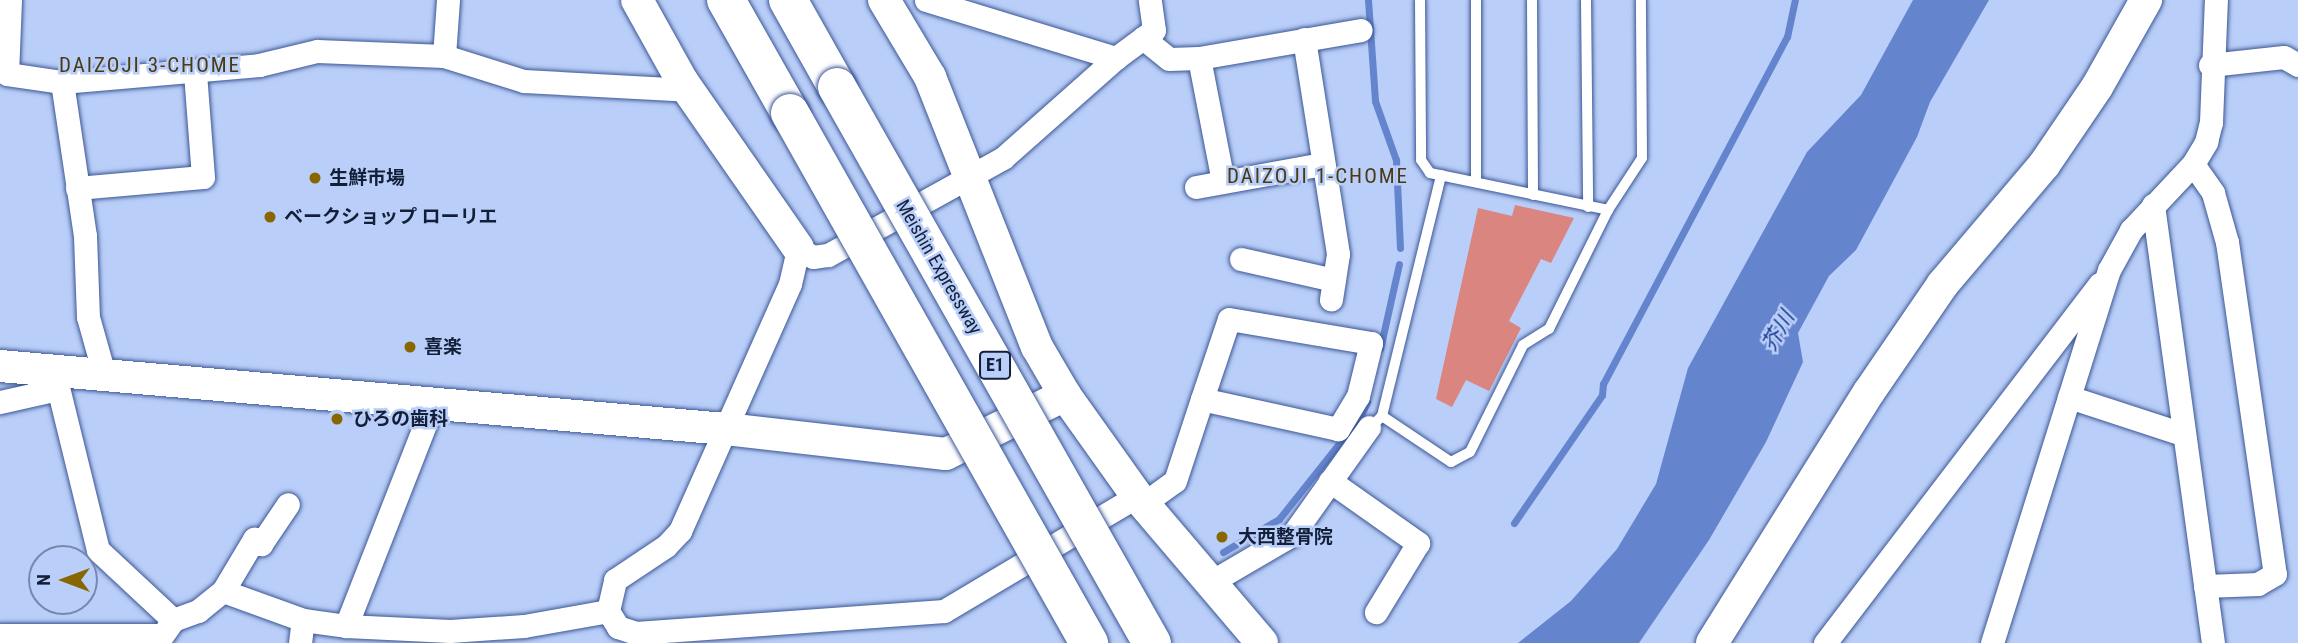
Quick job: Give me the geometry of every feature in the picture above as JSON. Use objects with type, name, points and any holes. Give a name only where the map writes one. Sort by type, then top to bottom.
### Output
[{"type":"highway","points":[[726,0],[1089,643]]},
{"type":"highway","name":"Meishin Expressway","points":[[788,0],[1153,643]]},
{"type":"street","points":[[10,0],[3,73],[62,82],[259,65],[317,51],[444,55],[524,81],[688,90]]},
{"type":"street","points":[[444,55],[448,0]]},
{"type":"street","points":[[637,0],[688,90],[798,248],[813,257],[828,255],[1003,159],[1116,58],[1154,30],[1150,0]]},
{"type":"street","points":[[884,0],[930,77],[1037,347],[1065,395],[1140,500],[1262,643]]},
{"type":"street","points":[[926,0],[1116,58]]},
{"type":"street","points":[[1712,643],[1869,392],[1943,284],[2044,165],[2097,87],[2146,0]]},
{"type":"street","points":[[1825,643],[2109,270],[2131,230],[2193,164],[2211,122],[2210,65],[2216,0]]},
{"type":"street","points":[[1143,38],[1169,60],[1199,58],[1361,30]]},
{"type":"street","points":[[1241,259],[1332,289],[1338,254],[1304,38]]},
{"type":"street","points":[[2210,65],[2284,57],[2298,65]]},
{"type":"street","points":[[1199,58],[1223,182]]},
{"type":"street","points":[[77,188],[203,177],[195,72]]},
{"type":"street","points":[[62,82],[77,188],[88,317],[104,374]]},
{"type":"street","points":[[1196,187],[1323,164]]},
{"type":"street","points":[[2193,164],[2213,193],[2227,242],[2275,574],[2258,584],[2205,586]]},
{"type":"street","points":[[2153,205],[2182,434],[2214,643]]},
{"type":"street","points":[[798,248],[790,284],[676,538],[615,580],[608,611],[618,627],[636,633],[944,611],[1175,481],[1228,319],[1371,343],[1358,396],[1338,429],[1202,399]]},
{"type":"street","points":[[1992,643],[2109,270]]},
{"type":"street","points":[[0,366],[56,379]]},
{"type":"street","points":[[0,402],[56,379],[104,374],[726,429],[946,454],[1065,395]]},
{"type":"street","points":[[56,379],[98,550],[164,632]]},
{"type":"street","points":[[2069,397],[2182,434]]},
{"type":"street","points":[[346,626],[433,404]]},
{"type":"street","points":[[1211,582],[1293,534],[1376,421]]},
{"type":"street","points":[[1331,481],[1418,543],[1376,612]]},
{"type":"street","points":[[0,635],[164,632],[198,611],[223,591],[254,540],[261,544],[288,504]]},
{"type":"street","points":[[223,591],[303,620],[451,637],[608,611]]},
{"type":"street","points":[[300,643],[303,620]]},
{"type":"lane","points":[[1420,0],[1421,160],[1430,173],[1608,211]]},
{"type":"lane","points":[[1476,0],[1476,182]]},
{"type":"lane","points":[[1532,0],[1533,195]]},
{"type":"lane","points":[[1586,0],[1588,206]]},
{"type":"lane","points":[[1441,176],[1376,421],[1451,462],[1470,452],[1523,345],[1549,329],[1608,211],[1642,159],[1641,0]]},
{"type":"shaded area","points":[[1515,205],[1574,218],[1551,263],[1541,259],[1509,321],[1521,328],[1489,391],[1466,380],[1452,407],[1436,399],[1478,208],[1512,216]]},
{"type":"water","name":"芥川","points":[[1913,0],[1989,0],[1930,102],[1917,137],[1856,250],[1829,276],[1798,333],[1803,362],[1766,442],[1709,540],[1639,643],[1518,643],[1571,601],[1617,549],[1656,484],[1688,368],[1807,152],[1861,95]]},
{"type":"waterway","points":[[1368,0],[1375,101],[1396,160],[1400,248]]},
{"type":"waterway","points":[[1514,523],[1602,395],[1603,384],[1787,37],[1795,0]]},
{"type":"waterway","points":[[1380,349],[1399,264]]},
{"type":"waterway","points":[[1223,552],[1279,519],[1360,417],[1367,402]]},
{"type":"place","name":"生鮮市場","points":[[315,178]]},
{"type":"place","name":"ベークショップ ローリエ","points":[[270,217]]},
{"type":"place","name":"喜楽","points":[[410,347]]},
{"type":"place","name":"ひろの歯科","points":[[337,419]]},
{"type":"place","name":"大西整骨院","points":[[1222,537]]},
{"type":"district","name":"DAIZOJI 3-CHOME","points":[[150,65]]},
{"type":"district","name":"DAIZOJI 1-CHOME","points":[[1318,176]]}]
